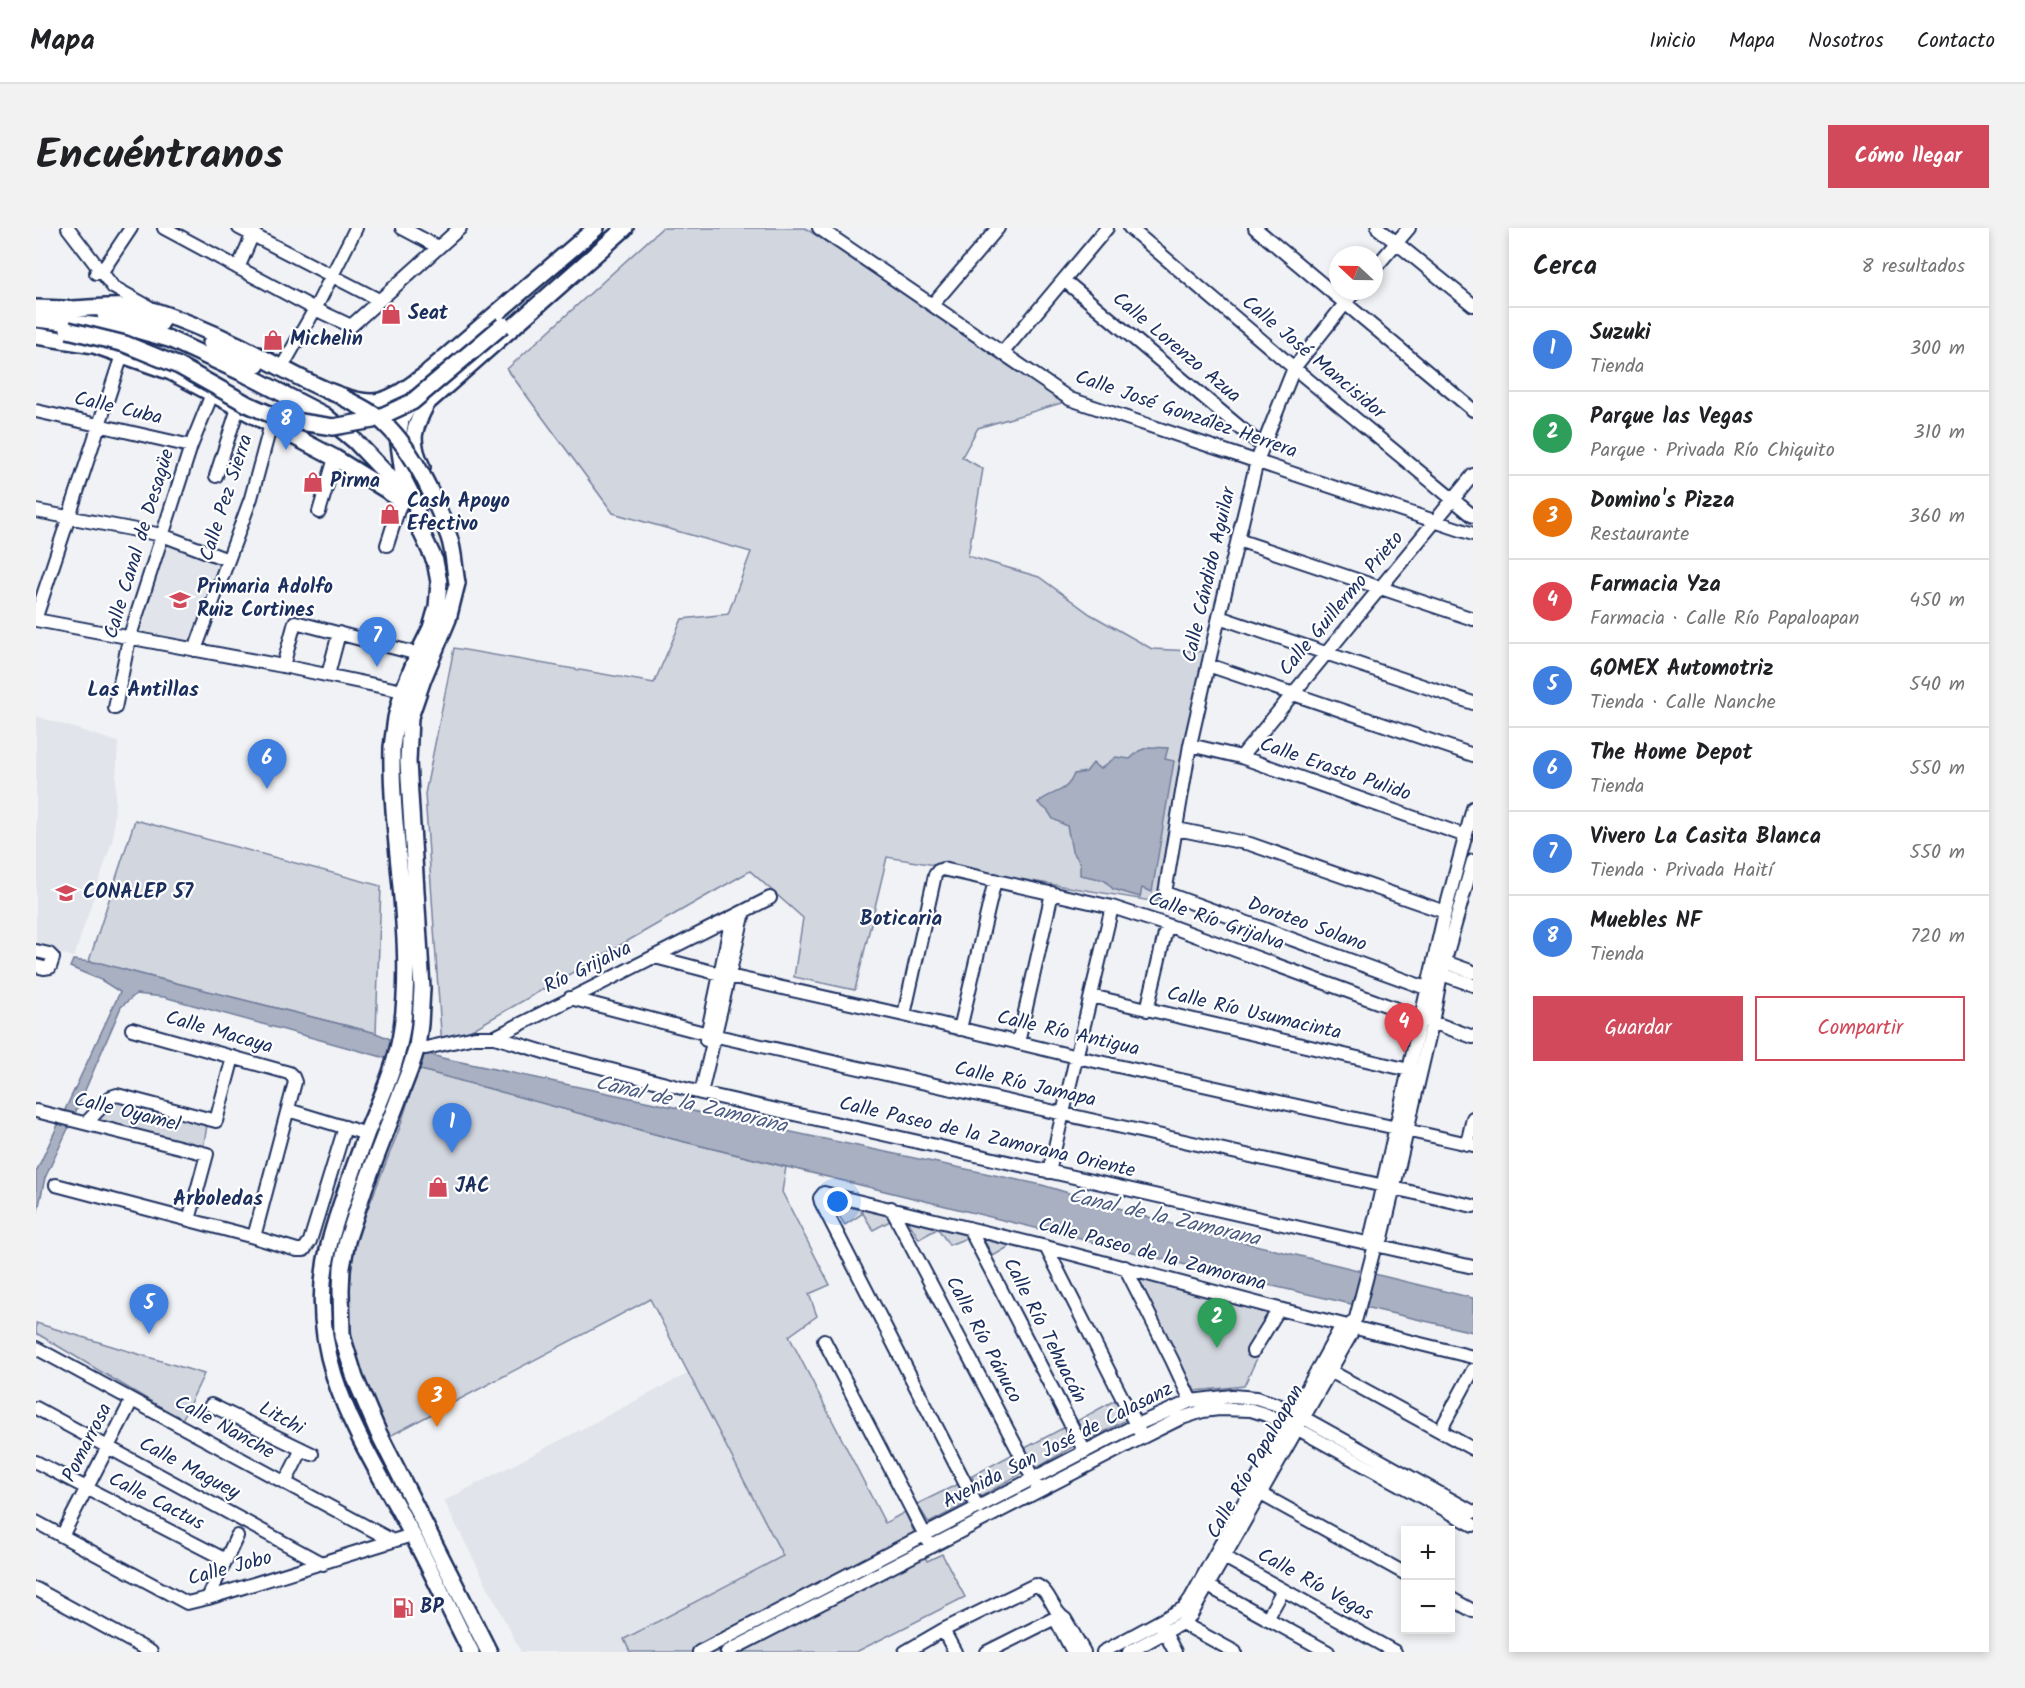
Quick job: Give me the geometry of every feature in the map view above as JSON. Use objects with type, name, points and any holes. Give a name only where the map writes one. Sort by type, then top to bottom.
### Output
[{"type":"main road","points":[[66,309],[82,313],[148,319],[180,329],[310,391],[362,401],[380,401],[403,391],[428,372],[596,228]]},
{"type":"main road","points":[[36,328],[68,330],[125,344],[178,366],[247,404],[281,419],[333,427],[373,420],[412,402],[616,228]]},
{"type":"main road","points":[[411,803],[416,791],[415,740],[420,710],[450,634],[461,586],[450,529],[415,452],[413,436],[416,424],[427,403],[625,228]]},
{"type":"main road","points":[[36,308],[137,307],[159,312],[237,344],[373,413],[404,446],[415,463],[450,539],[457,583],[448,619],[410,717],[408,751],[422,988],[417,1048],[402,1068],[367,1134],[336,1220],[324,1271],[324,1331],[337,1388],[471,1652]]},
{"type":"main road","points":[[36,319],[137,330],[169,339],[324,415],[355,441],[394,482],[417,522],[435,561],[439,582],[437,607],[431,628],[417,654],[403,691],[396,718],[392,764],[406,988],[402,1030],[402,1068],[347,1241],[342,1267],[342,1336],[355,1378],[378,1432],[489,1652]]},
{"type":"main road","points":[[36,336],[93,345],[171,372],[335,458],[401,501],[417,522]]},
{"type":"main road","points":[[417,522],[417,506],[404,480],[398,437],[401,420],[428,372]]},
{"type":"main road","points":[[278,428],[299,402]]},
{"type":"main road","points":[[417,522],[441,507]]},
{"type":"street","points":[[61,228],[89,269],[101,273]]},
{"type":"street","points":[[68,228],[101,273],[119,291],[159,312]]},
{"type":"street","points":[[101,273],[131,228]]},
{"type":"street","points":[[164,228],[351,326],[460,228]]},
{"type":"street","points":[[238,228],[253,231],[332,277],[379,300]]},
{"type":"street","points":[[282,367],[315,309],[356,228]]},
{"type":"street","points":[[402,228],[438,247]]},
{"type":"street","name":"Calle José González Herrera","points":[[819,228],[1070,399],[1473,534]]},
{"type":"street","points":[[933,304],[998,228]]},
{"type":"street","points":[[1003,352],[1107,228]]},
{"type":"street","name":"Calle José Mancisidor","points":[[1130,228],[1473,516]]},
{"type":"street","points":[[1255,228],[1473,410]]},
{"type":"street","points":[[1378,228],[1473,305]]},
{"type":"street","points":[[1383,258],[1409,228]]},
{"type":"street","points":[[238,268],[253,231]]},
{"type":"street","name":"Calle Lorenzo Azua","points":[[1064,280],[1262,446]]},
{"type":"street","name":"Calle Cándido Aguilar","points":[[1164,893],[1190,745],[1257,461],[1294,368],[1348,300]]},
{"type":"street","points":[[122,355],[36,618],[129,639],[283,666],[403,691]]},
{"type":"street","name":"Calle Canal de Desagüe","points":[[116,708],[129,639],[191,446],[212,394]]},
{"type":"street","points":[[216,476],[238,408]]},
{"type":"street","name":"Calle Cuba","points":[[36,411],[191,446]]},
{"type":"street","name":"Calle Pez Sierra","points":[[195,650],[278,428]]},
{"type":"street","points":[[319,513],[335,458]]},
{"type":"street","name":"Calle Guillermo Prieto","points":[[1241,758],[1473,476]]},
{"type":"street","points":[[387,546],[401,501]]},
{"type":"street","points":[[36,511],[162,535],[228,560]]},
{"type":"street","points":[[1238,540],[1473,619]]},
{"type":"street","points":[[1219,617],[1473,703]]},
{"type":"street","points":[[283,666],[295,622],[417,654]]},
{"type":"street","points":[[328,675],[339,633]]},
{"type":"street","points":[[1208,665],[1473,755]]},
{"type":"street","name":"Calle Erasto Pulido","points":[[1190,745],[1241,758],[1466,836]]},
{"type":"street","points":[[1430,1004],[1445,912],[1473,808]]},
{"type":"street","points":[[1176,829],[1250,844],[1445,912]]},
{"type":"street","points":[[1438,966],[1473,861]]},
{"type":"street","name":"Calle Río Grijalva","points":[[904,1015],[935,875],[943,869],[1112,907],[1430,1004],[1473,1037]]},
{"type":"street","points":[[960,1029],[995,880]]},
{"type":"street","points":[[1018,1043],[1052,893]]},
{"type":"street","name":"Doroteo Solano","points":[[1164,893],[1430,1004]]},
{"type":"street","name":"Río Grijalva","points":[[417,1048],[475,1037],[495,1037],[770,898]]},
{"type":"street","points":[[1048,1172],[1112,907]]},
{"type":"street","points":[[698,1092],[738,915]]},
{"type":"street","points":[[1147,1010],[1167,925]]},
{"type":"street","points":[[36,951],[49,954],[53,958],[50,967],[36,966]]},
{"type":"street","name":"Calle Río Antigua","points":[[655,957],[1077,1057],[1470,1144]]},
{"type":"street","points":[[1438,966],[1473,972]]},
{"type":"street","points":[[1438,966],[1473,985]]},
{"type":"street","name":"Calle Río Usumacinta","points":[[1092,996],[1408,1070]]},
{"type":"street","name":"Calle Río Jamapa","points":[[570,998],[712,1035],[1473,1206]]},
{"type":"street","name":"Calle Río Papaloapan","points":[[1402,1130],[1408,1070],[1430,1004]]},
{"type":"street","name":"Calle Río Papaloapan","points":[[1220,1555],[1261,1494],[1340,1329],[1349,1327],[1356,1318],[1375,1245],[1371,1236],[1389,1188],[1430,1004]]},
{"type":"street","name":"Calle Macaya","points":[[132,1029],[289,1073],[295,1082],[288,1110]]},
{"type":"street","name":"Calle Paseo de la Zamorana Oriente","points":[[495,1037],[698,1092],[1473,1267]]},
{"type":"street","points":[[74,1120],[117,1095],[216,1121],[232,1058]]},
{"type":"street","points":[[254,1237],[288,1110],[367,1134]]},
{"type":"street","name":"Calle Oyamel","points":[[36,1111],[207,1154],[189,1220]]},
{"type":"street","points":[[1470,1144],[1473,1118]]},
{"type":"street","points":[[56,1185],[304,1250],[310,1241],[345,1127]]},
{"type":"street","name":"Calle Paseo de la Zamorana","points":[[978,1508],[821,1202],[821,1195],[828,1193],[891,1208],[1473,1357]]},
{"type":"street","name":"Calle Río Pánuco","points":[[891,1208],[1039,1491]]},
{"type":"street","name":"Calle Río Tehuacán","points":[[969,1228],[1085,1452]]},
{"type":"street","points":[[1046,1247],[1143,1437]]},
{"type":"street","points":[[1125,1267],[1191,1401]]},
{"type":"street","points":[[1253,1350],[1279,1309]]},
{"type":"street","name":"Calle Río Papaloapan","points":[[1186,1615],[1296,1421],[1330,1371],[1351,1334],[1349,1327]]},
{"type":"street","points":[[824,1340],[931,1548]]},
{"type":"street","name":"Calle Nanche","points":[[36,1348],[393,1541]]},
{"type":"street","points":[[1440,1431],[1473,1370]]},
{"type":"street","points":[[1330,1371],[1473,1449]]},
{"type":"street","name":"Avenida San José de Calasanz","points":[[699,1652],[1136,1425],[1191,1401],[1214,1397],[1246,1396],[1266,1400],[1296,1421],[1473,1525]]},
{"type":"street","name":"Pomarrosa","points":[[62,1536],[132,1400]]},
{"type":"street","name":"Litchi","points":[[211,1405],[307,1452],[285,1483]]},
{"type":"street","name":"Calle Maguey","points":[[36,1408],[323,1564]]},
{"type":"street","name":"Avenida San José de Calasanz","points":[[727,1652],[1143,1437],[1190,1415],[1218,1409],[1251,1410],[1296,1421],[1473,1512]]},
{"type":"street","name":"Calle Cactus","points":[[36,1462],[226,1560]]},
{"type":"street","points":[[1261,1494],[1401,1571]]},
{"type":"street","name":"Calle Jobo","points":[[36,1522],[183,1602],[192,1603],[412,1535]]},
{"type":"street","points":[[208,1598],[237,1536]]},
{"type":"street","name":"Calle Río Vegas","points":[[1220,1555],[1395,1652]]},
{"type":"street","points":[[1204,1584],[1328,1652]]},
{"type":"street","points":[[905,1652],[1035,1585],[1041,1587],[1059,1616],[1065,1619],[1084,1652]]},
{"type":"street","points":[[36,1589],[151,1652]]},
{"type":"street","points":[[1267,1619],[1283,1590]]},
{"type":"street","points":[[816,1591],[823,1603]]},
{"type":"street","points":[[1455,1602],[1473,1611]]},
{"type":"street","points":[[1109,1651],[1186,1615],[1235,1652]]},
{"type":"street","points":[[987,1652],[1059,1616]]},
{"type":"street","points":[[1059,1616],[1057,1622],[1073,1652]]},
{"type":"street","points":[[1129,1652],[1162,1628]]},
{"type":"street","points":[[1162,1628],[1175,1652]]},
{"type":"street","points":[[944,1630],[954,1652]]},
{"type":"shaded area","points":[[662,228],[805,228],[1068,401],[978,428],[962,457],[983,469],[968,556],[1039,577],[1090,614],[1152,649],[1210,652],[1157,902],[887,857],[855,990],[794,977],[803,918],[750,871],[442,1047],[425,794],[454,648],[654,683],[682,619],[728,614],[751,552],[613,513],[507,369]]},
{"type":"shaded area","name":"Primaria Adolfo Ruiz Cortines","points":[[168,543],[224,565],[192,644],[140,635]]},
{"type":"shaded area","points":[[36,716],[118,742],[113,838],[74,957],[36,947]]},
{"type":"shaded area","points":[[135,820],[381,886],[376,1033],[89,961]]},
{"type":"shaded area","points":[[418,1069],[673,1139],[786,1167],[782,1192],[830,1285],[809,1294],[817,1316],[789,1336],[885,1523],[905,1512],[927,1561],[942,1554],[965,1597],[856,1652],[630,1652],[624,1639],[783,1556],[650,1299],[388,1437],[356,1363],[348,1308],[354,1244],[400,1127]]},
{"type":"shaded area","points":[[118,1098],[207,1125],[203,1149],[97,1119]]},
{"type":"shaded area","points":[[831,1203],[889,1215],[892,1220],[873,1230],[861,1210],[862,1214],[845,1225]]},
{"type":"shaded area","points":[[907,1219],[965,1232],[967,1238],[949,1245],[937,1227],[919,1239]]},
{"type":"shaded area","points":[[982,1237],[1010,1243],[1010,1246],[993,1256]]},
{"type":"shaded area","points":[[1133,1274],[1279,1311],[1244,1386],[1195,1391]]},
{"type":"shaded area","points":[[36,1323],[204,1374],[182,1420],[36,1333]]},
{"type":"shaded area","points":[[689,1373],[783,1556],[624,1639],[630,1652],[521,1652],[444,1501]]},
{"type":"shaded area","points":[[1117,1399],[1128,1419],[1085,1442],[1075,1422]]},
{"type":"shaded area","points":[[1065,1427],[1074,1446],[1037,1468],[1025,1448]]},
{"type":"shaded area","points":[[1011,1455],[1022,1473],[980,1497],[972,1476]]},
{"type":"shaded area","points":[[958,1484],[969,1502],[929,1523],[917,1504]]},
{"type":"water","points":[[1149,747],[1168,748],[1165,759],[1174,761],[1152,892],[1142,888],[1140,897],[1113,889],[1104,880],[1080,875],[1080,862],[1072,851],[1067,826],[1053,819],[1048,811],[1038,803],[1063,789],[1074,774],[1086,772],[1093,763],[1100,769],[1116,757],[1130,759],[1139,751]]},
{"type":"water","points":[[73,960],[101,963],[376,1033],[442,1058],[1042,1185],[1185,1228],[1473,1298],[1473,1332],[1251,1281],[673,1139],[164,997],[136,994],[121,1007],[45,1178],[36,1219],[36,1172],[120,992],[101,980],[70,967]]},
{"type":"place","name":"Seat","points":[[391,314]]},
{"type":"place","name":"Michelin","points":[[273,340]]},
{"type":"place","name":"Muebles NF","points":[[286,450]]},
{"type":"place","name":"Pirma","points":[[313,482]]},
{"type":"place","name":"Cash Apoyo Efectivo","points":[[390,514]]},
{"type":"place","name":"Primaria Adolfo Ruiz Cortines","points":[[180,600]]},
{"type":"place","name":"Vivero La Casita Blanca","points":[[377,667]]},
{"type":"place","name":"The Home Depot","points":[[267,789]]},
{"type":"place","name":"CONALEP 57","points":[[66,893]]},
{"type":"place","name":"Farmacia Yza","points":[[1404,1053]]},
{"type":"place","name":"Suzuki","points":[[452,1153]]},
{"type":"place","name":"JAC","points":[[438,1187]]},
{"type":"place","name":"GOMEX Automotriz","points":[[149,1334]]},
{"type":"place","name":"Parque las Vegas","points":[[1217,1348]]},
{"type":"place","name":"Domino's Pizza","points":[[437,1427]]},
{"type":"place","name":"BP","points":[[403,1608]]},
{"type":"district","name":"Las Antillas","points":[[143,690]]},
{"type":"district","name":"Boticaria","points":[[901,919]]},
{"type":"district","name":"Arboledas","points":[[218,1199]]},
{"type":"water label","name":"Canal de la Zamorana","points":[[691,1105]]},
{"type":"water label","name":"Canal de la Zamorana","points":[[1164,1218]]}]
